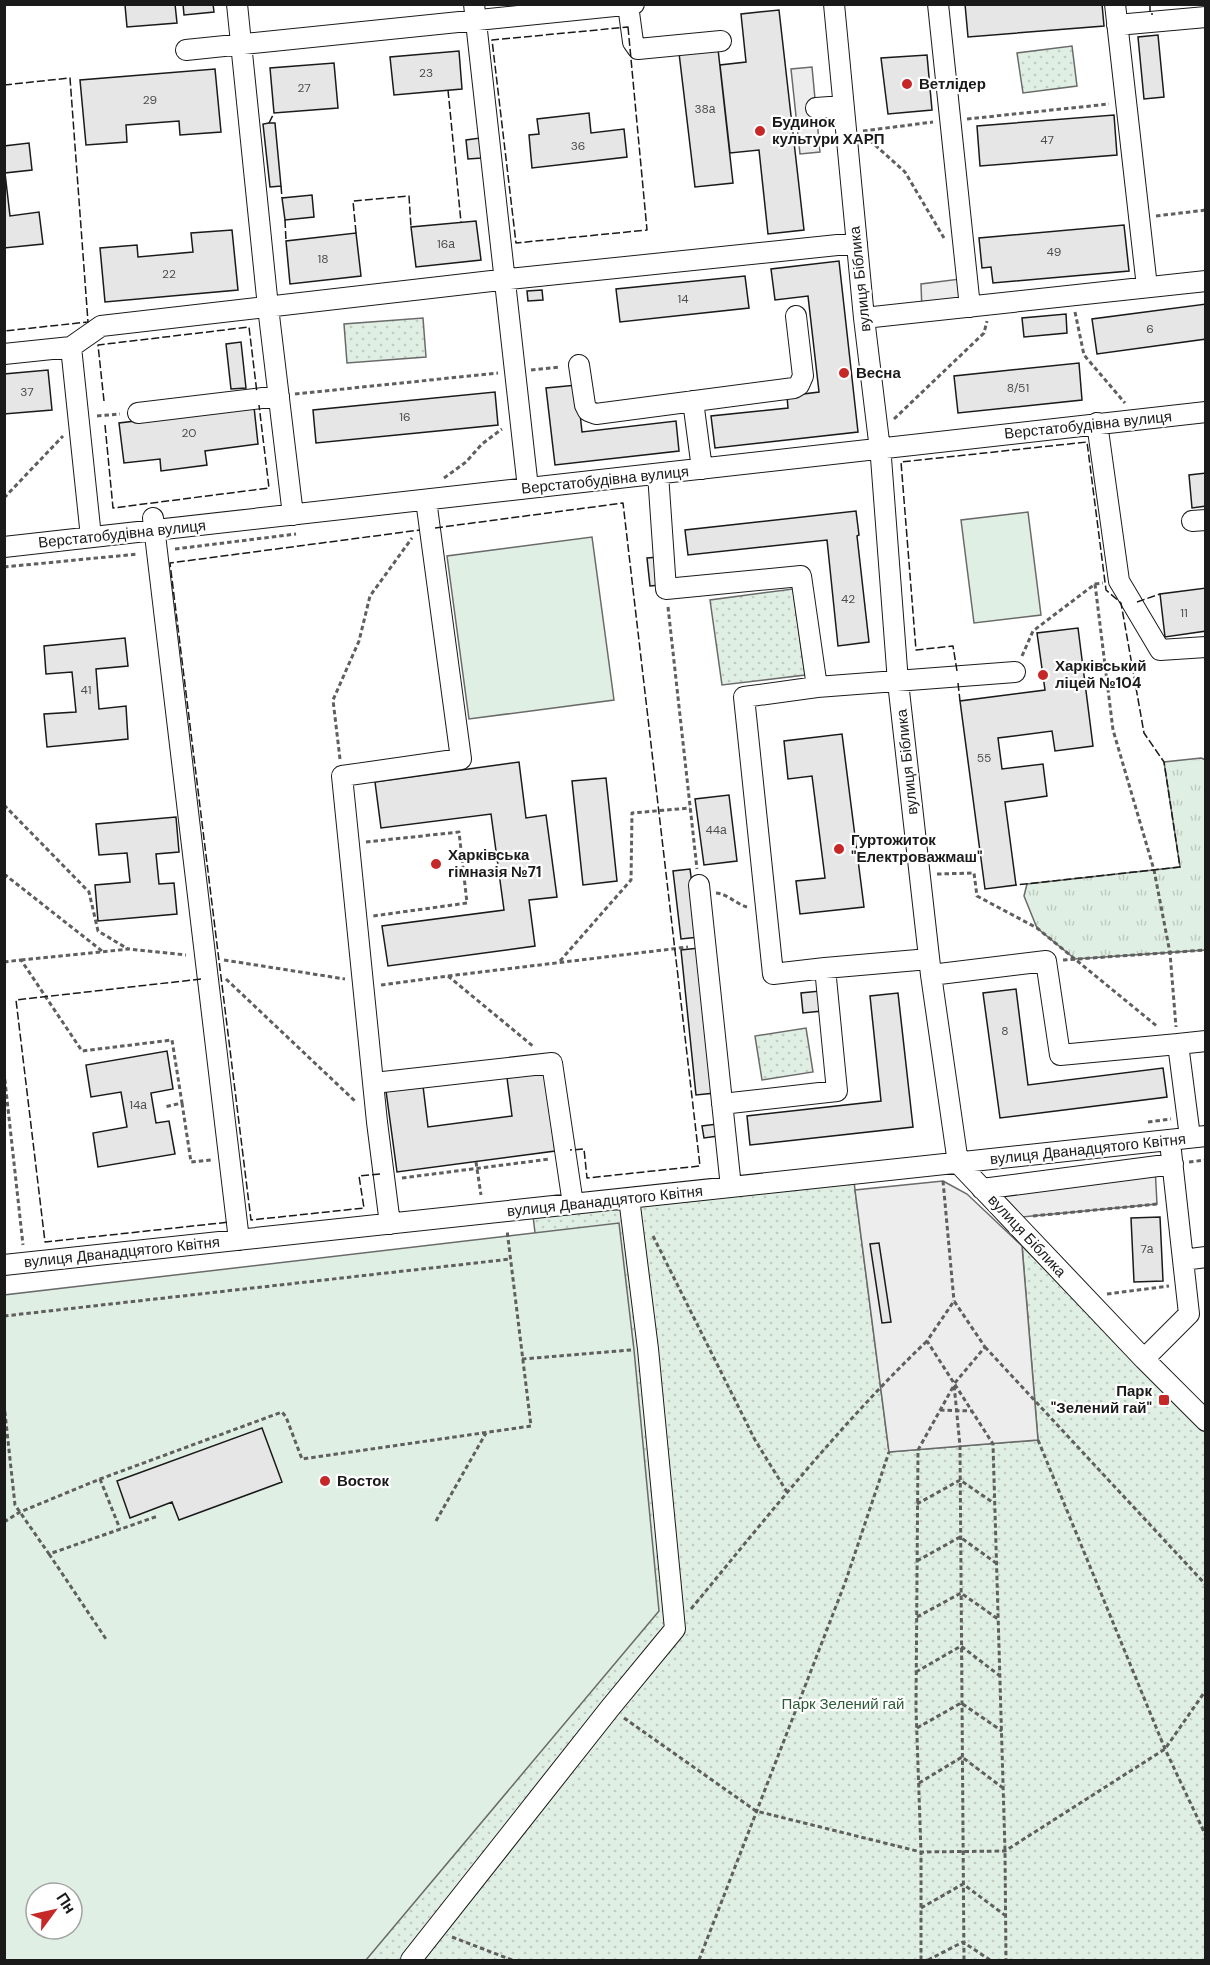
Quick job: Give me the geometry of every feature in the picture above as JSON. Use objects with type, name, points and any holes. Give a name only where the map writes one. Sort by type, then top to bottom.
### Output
[{"type":"street","points":[[237,4],[268,307],[293,514]]},
{"type":"street","points":[[474,4],[528,488]]},
{"type":"street","points":[[186,50],[634,4]]},
{"type":"street","name":"вулиця Біблика","points":[[834,4],[864,318],[880,449],[898,682],[930,967],[958,1163],[1143,1359],[1206,1421]]},
{"type":"street","points":[[938,4],[970,307]]},
{"type":"street","points":[[1116,4],[1147,287]]},
{"type":"street","points":[[628,5],[633,42],[638,50],[721,41]]},
{"type":"street","points":[[1117,25],[1206,17]]},
{"type":"street","points":[[816,108],[843,106]]},
{"type":"street","points":[[4,354],[71,347],[101,326],[509,279],[857,243]]},
{"type":"street","points":[[864,318],[1206,281]]},
{"type":"street","points":[[579,365],[585,405],[592,414],[794,388],[799,385],[803,375],[796,316]]},
{"type":"street","points":[[71,347],[91,537]]},
{"type":"street","points":[[138,413],[279,396]]},
{"type":"street","points":[[693,401],[702,469]]},
{"type":"street","name":"Верстатобудівна вулиця","points":[[4,547],[91,537],[154,524],[293,514],[427,509],[528,488],[1206,412]]},
{"type":"street","points":[[1097,423],[1119,581],[1160,650],[1206,647]]},
{"type":"street","points":[[658,474],[666,589],[801,576],[817,687]]},
{"type":"street","points":[[390,1224],[342,776],[461,759],[427,509]]},
{"type":"street","points":[[154,524],[238,1240]]},
{"type":"street","points":[[1015,672],[817,687],[744,697],[773,974],[825,968],[930,967],[1046,961],[1060,1055],[1206,1041]]},
{"type":"street","points":[[699,888],[732,1187]]},
{"type":"street","points":[[722,1104],[837,1091],[825,968]]},
{"type":"street","points":[[1178,1044],[1198,1136]]},
{"type":"street","points":[[374,1083],[552,1063],[573,1204]]},
{"type":"street","name":"вулиця Дванадцятого Квітня","points":[[4,1265],[1198,1136]]},
{"type":"street","points":[[1143,1359],[1197,1312],[1183,1260],[1169,1140]]},
{"type":"street","points":[[982,1189],[1173,1164]]},
{"type":"street","points":[[411,1960],[675,1629],[648,1349],[629,1198]]},
{"type":"street","points":[[1183,1260],[1206,1257]]},
{"type":"path","points":[[945,239],[905,172],[861,131],[1126,102]]},
{"type":"path","points":[[1139,218],[1206,210]]},
{"type":"path","points":[[1062,297],[1076,313],[1084,356],[1131,411]]},
{"type":"path","points":[[889,423],[984,333],[991,304]]},
{"type":"path","points":[[531,370],[579,365]]},
{"type":"path","points":[[279,396],[508,372]]},
{"type":"path","points":[[4,498],[80,418],[138,413]]},
{"type":"path","points":[[342,776],[333,700],[359,641],[370,596],[427,509],[431,487],[466,462],[482,444],[501,431],[505,422]]},
{"type":"path","points":[[1015,672],[1033,631],[1095,584],[1113,730],[1154,870],[1170,953],[1178,1044]]},
{"type":"path","points":[[666,589],[699,888],[723,894],[738,905],[767,912]]},
{"type":"path","points":[[4,805],[89,892],[98,932],[129,949]]},
{"type":"path","points":[[560,962],[631,880],[632,813],[690,808]]},
{"type":"path","points":[[349,844],[459,832],[467,903],[357,919]]},
{"type":"path","points":[[937,874],[974,873],[977,896],[1037,928],[1178,1044]]},
{"type":"path","points":[[4,874],[104,952]]},
{"type":"path","points":[[204,957],[377,985],[705,945]]},
{"type":"path","points":[[1046,961],[1206,950]]},
{"type":"path","points":[[4,962],[21,960],[82,1051],[172,1040],[191,1162],[221,1159]]},
{"type":"path","points":[[448,976],[552,1063]]},
{"type":"path","points":[[4,1072],[23,1247]]},
{"type":"path","points":[[164,1107],[183,1103]]},
{"type":"path","points":[[385,1180],[567,1157]]},
{"type":"path","points":[[476,1162],[481,1200]]},
{"type":"path","points":[[943,1181],[954,1301],[986,1347],[1206,1585]]},
{"type":"path","points":[[1033,1216],[1164,1203]]},
{"type":"path","points":[[4,1522],[20,1512],[100,1479],[282,1412],[302,1460],[531,1426],[507,1228]]},
{"type":"path","points":[[653,1234],[755,1440],[787,1492]]},
{"type":"path","points":[[4,1316],[511,1259]]},
{"type":"path","points":[[1106,1294],[1169,1286]]},
{"type":"path","points":[[675,1629],[787,1492],[880,1385],[927,1341],[954,1301]]},
{"type":"path","points":[[927,1341],[993,1444],[1006,1960]]},
{"type":"path","points":[[921,1960],[921,1852],[916,1672],[918,1450],[954,1384],[986,1347]]},
{"type":"path","points":[[522,1359],[648,1349]]},
{"type":"path","points":[[954,1384],[960,1480],[964,1960]]},
{"type":"path","points":[[4,1404],[15,1505],[106,1640]]},
{"type":"path","points":[[940,1410],[972,1411]]},
{"type":"path","points":[[436,1521],[486,1433]]},
{"type":"path","points":[[1038,1440],[1165,1749],[1206,1836]]},
{"type":"path","points":[[699,1960],[845,1583],[889,1452]]},
{"type":"path","points":[[100,1479],[120,1529]]},
{"type":"path","points":[[917,1504],[960,1480]]},
{"type":"path","points":[[960,1480],[995,1505]]},
{"type":"path","points":[[49,1554],[158,1516]]},
{"type":"path","points":[[917,1561],[960,1537]]},
{"type":"path","points":[[960,1537],[997,1564]]},
{"type":"path","points":[[916,1617],[961,1593]]},
{"type":"path","points":[[961,1593],[999,1619]]},
{"type":"path","points":[[916,1672],[961,1646]]},
{"type":"path","points":[[961,1646],[1000,1676]]},
{"type":"path","points":[[610,1708],[756,1811],[921,1852],[1005,1851],[1165,1749],[1206,1690]]},
{"type":"path","points":[[917,1728],[961,1703]]},
{"type":"path","points":[[961,1703],[1002,1731]]},
{"type":"path","points":[[919,1783],[962,1757]]},
{"type":"path","points":[[962,1757],[1003,1788]]},
{"type":"path","points":[[963,1884],[1006,1916]]},
{"type":"path","points":[[921,1908],[963,1884]]},
{"type":"path","points":[[435,1930],[512,1960]]},
{"type":"path","points":[[928,1960],[963,1942]]},
{"type":"path","points":[[963,1942],[990,1960]]},
{"type":"green space","points":[[1072,46],[1077,86],[1023,93],[1017,53]]},
{"type":"green space","points":[[423,318],[426,357],[347,363],[344,324]]},
{"type":"green space","points":[[1028,512],[1041,615],[974,623],[961,520]]},
{"type":"green space","points":[[592,537],[614,700],[469,719],[447,556]]},
{"type":"green space","points":[[793,589],[805,675],[722,685],[710,600]]},
{"type":"green space","points":[[1201,758],[1206,760],[1205,950],[1075,959],[1037,928],[1024,896],[1027,884],[1180,867],[1164,762]]},
{"type":"green space","points":[[806,1028],[813,1072],[762,1080],[755,1036]]},
{"type":"green space","name":"Парк Зелений гай","points":[[853,1174],[889,1452],[1038,1440],[1022,1246],[1205,1430],[1205,1960],[342,1960],[587,1679],[532,1207]]},
{"type":"green space","name":"Восток","points":[[619,1223],[634,1350],[659,1611],[366,1960],[5,1960],[4,1295]]},
{"type":"shaded area","points":[[812,67],[820,152],[800,154],[791,69]]},
{"type":"shaded area","points":[[960,279],[962,308],[922,312],[921,284]]},
{"type":"shaded area","points":[[1155,1166],[1157,1204],[1022,1217],[993,1187]]},
{"type":"shaded area","points":[[943,1181],[967,1194],[1022,1246],[1038,1440],[889,1452],[855,1190]]},
{"type":"building","points":[[175,4],[177,23],[127,27],[125,5]]},
{"type":"building","points":[[183,4],[213,4],[214,12],[184,15]]},
{"type":"building","points":[[965,4],[1102,4],[1104,26],[968,37]]},
{"type":"building","name":"Будинок культури ХАРП","points":[[779,10],[804,230],[768,234],[759,150],[730,153],[720,65],[746,62],[741,14]]},
{"type":"building","points":[[1158,35],[1164,97],[1144,99],[1138,37]]},
{"type":"building","points":[[718,49],[733,183],[695,187],[679,53]]},
{"type":"building","points":[[459,51],[462,89],[394,95],[390,57]]},
{"type":"building","name":"Ветлідер","points":[[927,55],[932,110],[888,114],[881,58]]},
{"type":"building","points":[[334,63],[338,108],[274,113],[270,68]]},
{"type":"building","points":[[215,69],[221,132],[180,135],[179,121],[126,125],[127,142],[86,145],[80,80]]},
{"type":"building","points":[[589,113],[591,133],[624,129],[627,157],[532,168],[529,135],[539,134],[537,119]]},
{"type":"building","points":[[1114,115],[1117,155],[980,166],[977,126]]},
{"type":"building","points":[[275,123],[281,186],[270,187],[263,124]]},
{"type":"building","points":[[480,138],[482,158],[468,159],[466,140]]},
{"type":"building","points":[[29,143],[32,170],[5,173],[10,216],[39,212],[43,244],[4,248],[4,146]]},
{"type":"building","points":[[312,195],[314,217],[285,220],[282,198]]},
{"type":"building","points":[[476,221],[481,260],[416,267],[411,227]]},
{"type":"building","points":[[1124,225],[1129,271],[993,283],[991,267],[982,268],[979,238]]},
{"type":"building","points":[[232,230],[238,290],[105,302],[100,248],[137,245],[138,257],[193,252],[191,233]]},
{"type":"building","points":[[356,233],[361,276],[290,284],[286,241]]},
{"type":"building","points":[[839,261],[858,432],[715,448],[711,416],[788,408],[787,396],[819,392],[808,296],[775,300],[771,269]]},
{"type":"building","points":[[745,276],[749,308],[620,322],[616,289]]},
{"type":"building","points":[[542,290],[543,300],[528,301],[527,291]]},
{"type":"building","points":[[1206,304],[1206,339],[1097,354],[1092,319]]},
{"type":"building","points":[[1066,314],[1067,333],[1024,337],[1022,318]]},
{"type":"building","points":[[241,342],[246,388],[231,389],[226,344]]},
{"type":"building","points":[[1079,363],[1082,400],[958,413],[954,376]]},
{"type":"building","points":[[48,370],[52,410],[4,414],[4,374]]},
{"type":"building","points":[[577,385],[582,432],[676,421],[679,451],[555,465],[546,388]]},
{"type":"building","points":[[495,392],[498,425],[316,443],[313,410]]},
{"type":"building","points":[[254,407],[258,444],[205,451],[207,465],[161,471],[160,459],[124,463],[119,423]]},
{"type":"building","points":[[1206,473],[1206,506],[1192,508],[1189,475]]},
{"type":"building","points":[[856,511],[869,642],[838,646],[827,540],[688,555],[685,530]]},
{"type":"building","points":[[659,557],[661,585],[650,586],[647,558]]},
{"type":"building","points":[[1206,588],[1206,631],[1165,637],[1160,594]]},
{"type":"building","points":[[1078,628],[1093,746],[1055,751],[1052,731],[998,738],[1002,769],[1043,764],[1047,796],[1005,802],[1016,885],[985,889],[960,701],[1045,690],[1037,633]]},
{"type":"building","points":[[125,638],[128,666],[96,669],[99,709],[126,706],[128,739],[47,747],[44,714],[76,712],[72,672],[46,674],[44,646]]},
{"type":"building","name":"Гуртожиток \"Електроважмаш\"","points":[[842,734],[864,907],[800,914],[796,881],[825,878],[812,776],[788,779],[784,741]]},
{"type":"building","points":[[519,762],[526,818],[546,815],[557,897],[529,900],[535,946],[388,966],[382,926],[504,910],[491,814],[381,828],[375,782]]},
{"type":"building","points":[[606,778],[617,881],[583,885],[572,781]]},
{"type":"building","points":[[729,795],[737,861],[704,865],[695,799]]},
{"type":"building","points":[[176,817],[179,852],[156,854],[159,884],[174,883],[177,914],[98,921],[95,885],[130,882],[127,853],[99,855],[96,824]]},
{"type":"building","points":[[690,869],[699,937],[681,939],[673,871]]},
{"type":"building","points":[[699,948],[715,1093],[696,1095],[681,950]]},
{"type":"building","points":[[1016,989],[1028,1085],[1163,1068],[1167,1097],[1000,1118],[983,993]]},
{"type":"building","points":[[820,991],[822,1011],[803,1013],[801,993]]},
{"type":"building","points":[[898,993],[913,1127],[750,1145],[747,1116],[881,1101],[870,996]]},
{"type":"building","points":[[167,1051],[173,1089],[151,1093],[156,1123],[169,1121],[175,1154],[98,1167],[93,1133],[127,1127],[121,1092],[91,1097],[86,1065]]},
{"type":"building","points":[[545,1073],[555,1151],[397,1172],[386,1091],[423,1086],[428,1127],[512,1116],[507,1078]]},
{"type":"building","points":[[717,1124],[718,1136],[704,1138],[702,1126]]},
{"type":"building","points":[[1160,1217],[1163,1281],[1134,1282],[1131,1218]]},
{"type":"building","points":[[879,1243],[891,1322],[882,1323],[870,1244]]},
{"type":"building","points":[[262,1428],[282,1482],[179,1520],[172,1502],[130,1518],[117,1481]]},
{"type":"fence","points":[[1150,4],[1150,14],[1153,14]]},
{"type":"fence","points":[[628,27],[647,230],[516,243],[492,40],[628,27]]},
{"type":"fence","points":[[4,85],[70,78],[88,322],[4,331]]},
{"type":"fence","points":[[448,90],[461,222]]},
{"type":"fence","points":[[269,123],[274,113]]},
{"type":"fence","points":[[281,186],[282,198]]},
{"type":"fence","points":[[356,233],[353,201],[409,196],[411,227]]},
{"type":"fence","points":[[285,220],[286,241]]},
{"type":"fence","points":[[104,401],[98,345],[249,327],[257,393]]},
{"type":"fence","points":[[105,425],[113,508],[269,488],[259,405]]},
{"type":"fence","points":[[957,671],[953,646],[916,650],[901,462],[1087,442],[1106,590],[1121,603],[1144,733],[1164,762],[1180,867],[1016,885]]},
{"type":"fence","points":[[435,528],[623,503],[700,1166],[587,1178],[584,1149],[570,1150]]},
{"type":"fence","points":[[380,1174],[359,1176],[364,1208],[251,1220],[170,563],[420,530]]},
{"type":"fence","points":[[1137,602],[1160,594]]},
{"type":"fence","points":[[958,683],[960,701]]},
{"type":"fence","points":[[201,979],[16,1000],[45,1242],[230,1222]]},
{"type":"place","name":"Ветлідер","points":[[907,84]]},
{"type":"place","name":"Будинок культури ХАРП","points":[[760,131]]},
{"type":"place","name":"Весна","points":[[844,373]]},
{"type":"place","name":"Харківський ліцей №104","points":[[1043,675]]},
{"type":"place","name":"Гуртожиток \"Електроважмаш\"","points":[[839,849]]},
{"type":"place","name":"Харківська гімназія №71","points":[[436,864]]},
{"type":"place","name":"Парк \"Зелений гай\"","points":[[1164,1400]]},
{"type":"place","name":"Восток","points":[[325,1481]]}]
